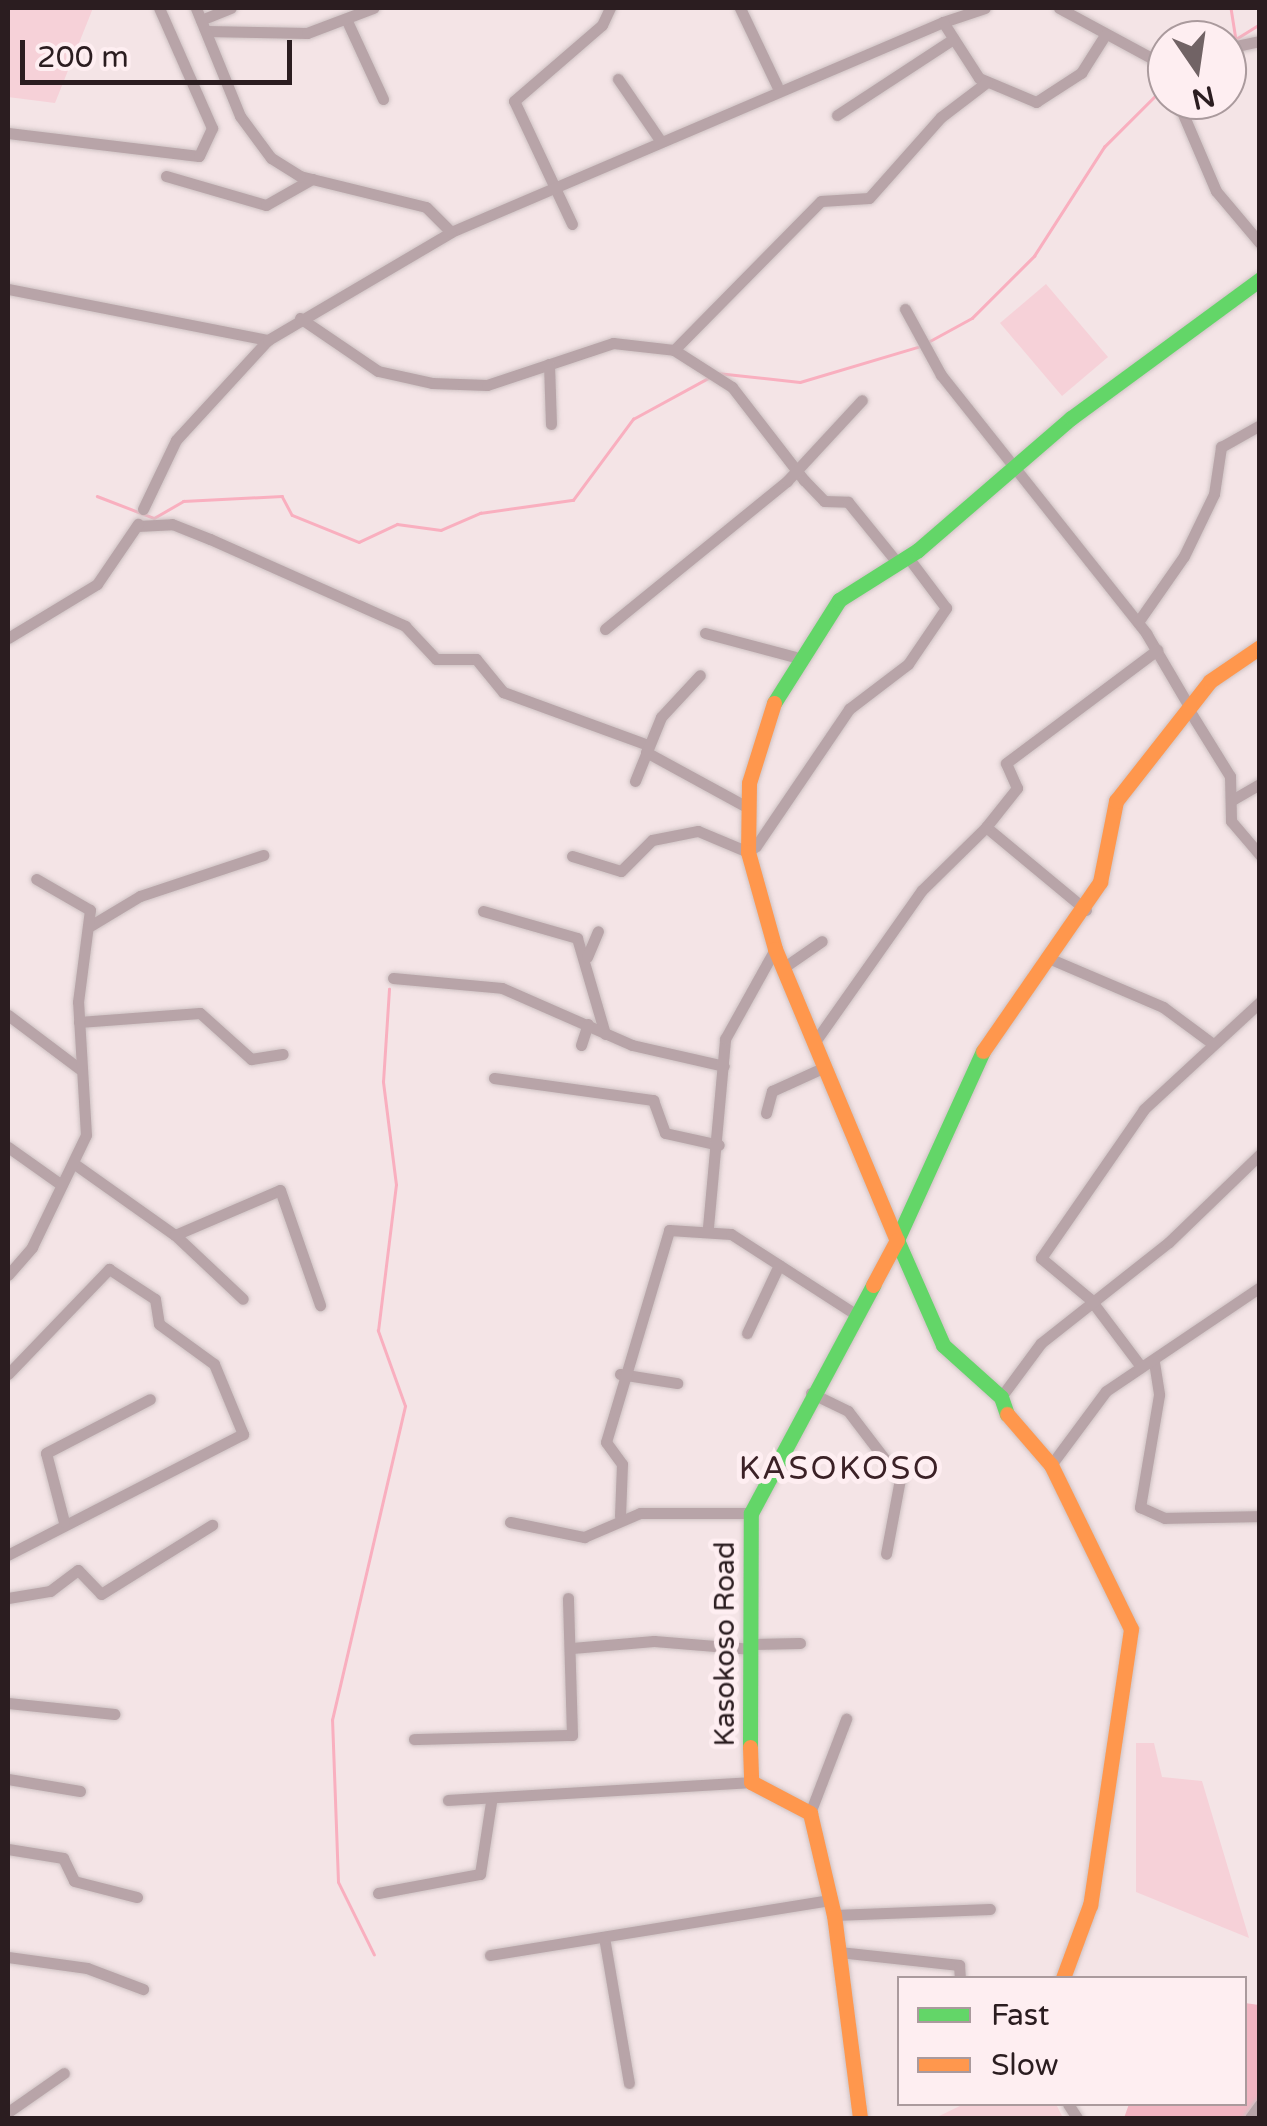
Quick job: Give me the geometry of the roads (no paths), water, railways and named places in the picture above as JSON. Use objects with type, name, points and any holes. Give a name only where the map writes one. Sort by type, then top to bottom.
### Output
[{"type":"street","points":[[8,133],[199,156],[212,128],[159,8]]},
{"type":"street","points":[[201,19],[231,8]]},
{"type":"street","points":[[201,19],[307,33],[374,8]]},
{"type":"street","points":[[572,224],[514,119],[515,96],[602,25],[610,8]]},
{"type":"street","points":[[740,8],[776,86]]},
{"type":"street","points":[[143,509],[176,440],[268,340],[300,318],[451,232],[776,86],[986,8]]},
{"type":"street","points":[[1059,8],[1147,56]]},
{"type":"street","points":[[201,19],[250,135],[297,175],[426,207],[451,232]]},
{"type":"street","points":[[347,20],[383,99]]},
{"type":"street","points":[[943,22],[988,82],[1041,101],[1081,73],[1105,35]]},
{"type":"street","points":[[837,115],[953,40]]},
{"type":"street","points":[[618,79],[660,140]]},
{"type":"street","points":[[674,350],[821,201],[869,198],[942,117],[988,82]]},
{"type":"street","points":[[1186,120],[1216,191],[1260,242]]},
{"type":"street","points":[[297,175],[298,189]]},
{"type":"street","points":[[166,176],[266,205],[312,179]]},
{"type":"street","points":[[1064,1976],[1090,1905],[1132,1648],[1122,1608],[1051,1466],[1013,1431],[1001,1398],[944,1345],[775,949],[748,852],[745,806],[795,657],[840,600],[902,559],[1010,470],[1260,279]]},
{"type":"street","points":[[8,289],[268,340]]},
{"type":"street","points":[[905,310],[1010,470],[1157,650],[1228,770],[1231,821],[1260,855]]},
{"type":"street","points":[[300,318],[406,380],[487,386],[628,341],[674,350],[714,373],[824,500],[848,502],[946,608],[908,664],[849,709],[781,819],[748,852]]},
{"type":"street","points":[[549,364],[551,424]]},
{"type":"street","points":[[606,629],[796,470],[862,400]]},
{"type":"street","points":[[1138,622],[1184,556],[1214,494],[1222,447],[1260,426]]},
{"type":"street","points":[[8,638],[97,584],[137,525],[172,524],[406,626],[436,659],[476,659],[503,692],[647,749],[745,806]]},
{"type":"street","points":[[705,633],[795,657]]},
{"type":"street","name":"Kasokoso Road","points":[[810,1813],[751,1782],[751,1513],[811,1393],[897,1240],[985,1046],[1046,957],[1086,910],[1106,868],[1116,802],[1189,709],[1260,648]]},
{"type":"street","points":[[814,1043],[910,904],[986,828],[1017,788],[1006,763],[1157,650]]},
{"type":"street","points":[[634,781],[647,749],[700,675]]},
{"type":"street","points":[[1232,800],[1260,784]]},
{"type":"street","points":[[986,828],[1086,910]]},
{"type":"street","points":[[572,856],[620,871],[652,840],[705,830],[748,852]]},
{"type":"street","points":[[90,926],[140,896],[263,855]]},
{"type":"street","points":[[8,1275],[32,1248],[60,1184],[76,1165],[86,1135],[79,1022],[90,926],[88,906],[36,879]]},
{"type":"street","points":[[483,911],[558,928],[587,957],[604,1034]]},
{"type":"street","points":[[587,957],[598,931]]},
{"type":"street","points":[[783,968],[822,941]]},
{"type":"street","points":[[708,1227],[732,1015],[775,949]]},
{"type":"street","points":[[1046,957],[1163,1007],[1213,1044]]},
{"type":"street","points":[[393,978],[502,988],[604,1034],[724,1066]]},
{"type":"street","points":[[1140,1364],[1090,1299],[1041,1258],[1144,1109],[1260,1002]]},
{"type":"street","points":[[79,1022],[200,1013],[251,1059],[283,1054]]},
{"type":"street","points":[[8,1015],[80,1069]]},
{"type":"street","points":[[581,1045],[588,1024]]},
{"type":"street","points":[[766,1113],[772,1091],[826,1068]]},
{"type":"street","points":[[494,1078],[652,1100],[665,1133],[719,1146]]},
{"type":"street","points":[[8,1146],[60,1184]]},
{"type":"street","points":[[1001,1398],[1034,1350],[1090,1299],[1170,1242],[1260,1154]]},
{"type":"street","points":[[76,1165],[175,1235],[243,1300]]},
{"type":"street","points":[[175,1235],[280,1190],[320,1305]]},
{"type":"street","points":[[510,1522],[584,1538],[612,1530],[620,1516],[622,1464],[606,1445],[620,1374],[666,1232],[708,1227],[779,1265],[855,1314]]},
{"type":"street","points":[[747,1333],[779,1265]]},
{"type":"street","points":[[8,1374],[106,1268],[156,1299],[159,1324],[225,1384],[242,1437],[64,1522],[8,1555]]},
{"type":"street","points":[[1051,1466],[1098,1399],[1140,1364],[1154,1362],[1260,1287]]},
{"type":"street","points":[[1154,1362],[1158,1395],[1140,1507],[1164,1518],[1260,1516]]},
{"type":"street","points":[[620,1374],[677,1383]]},
{"type":"street","points":[[811,1393],[848,1412],[900,1480],[886,1554]]},
{"type":"street","points":[[64,1522],[46,1453],[150,1399]]},
{"type":"street","points":[[620,1516],[751,1513]]},
{"type":"street","points":[[8,1598],[50,1591],[78,1570],[101,1594],[212,1525]]},
{"type":"street","points":[[414,1739],[572,1736],[568,1598]]},
{"type":"street","points":[[572,1648],[654,1641],[752,1647],[800,1643]]},
{"type":"street","points":[[8,1703],[114,1714]]},
{"type":"street","points":[[846,1719],[810,1813],[833,1907],[860,2118]]},
{"type":"street","points":[[8,1778],[80,1791]]},
{"type":"street","points":[[448,1800],[492,1802],[751,1782]]},
{"type":"street","points":[[378,1892],[480,1874],[492,1802]]},
{"type":"street","points":[[8,1849],[66,1859],[74,1881],[137,1898]]},
{"type":"street","points":[[490,1955],[833,1907],[990,1909]]},
{"type":"street","points":[[604,1937],[629,2082]]},
{"type":"street","points":[[838,1952],[959,1965],[960,1976]]},
{"type":"street","points":[[8,1957],[86,1968],[143,1989]]},
{"type":"street","points":[[8,2112],[64,2073]]},
{"type":"street","points":[[1250,2118],[1260,2104]]},
{"type":"waterway","points":[[1231,8],[1233,20]]},
{"type":"waterway","points":[[1247,32],[1260,24]]},
{"type":"waterway","points":[[928,342],[972,318],[1034,256],[1104,147],[1147,104]]},
{"type":"waterway","points":[[717,373],[800,382],[921,346]]},
{"type":"waterway","points":[[97,496],[154,518],[183,501],[282,496],[292,515],[359,542],[397,524],[441,530],[480,513],[573,500],[633,419],[710,377]]},
{"type":"waterway","points":[[374,1955],[338,1882],[332,1720],[405,1406],[378,1331],[396,1185],[383,1082],[389,989]]},
{"type":"district","name":"KASOKOSO","points":[[840,1469]]}]
